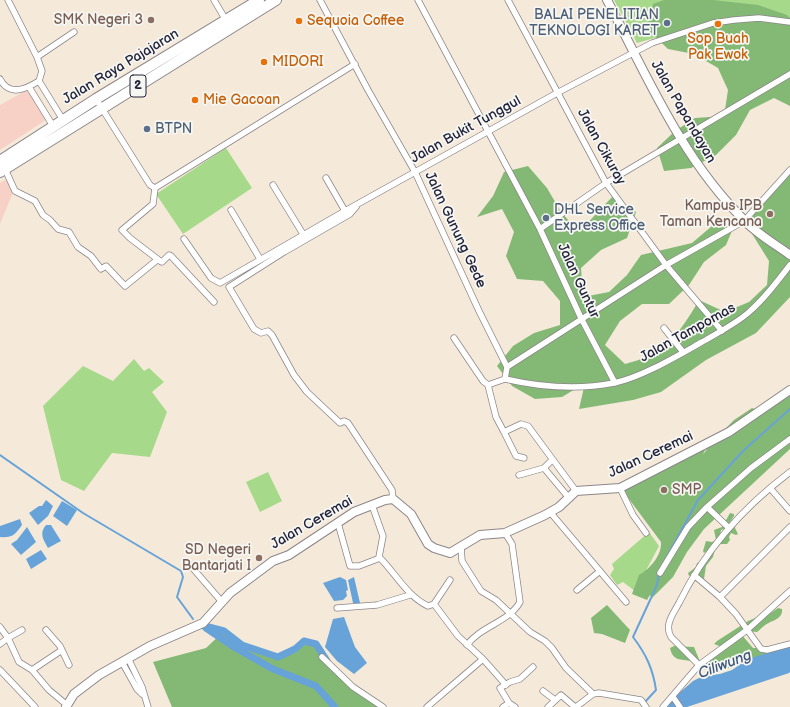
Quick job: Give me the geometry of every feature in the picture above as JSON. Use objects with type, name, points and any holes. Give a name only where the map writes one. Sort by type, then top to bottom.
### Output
[{"type":"highway","name":"Jalan Raya Pajajaran","points":[[228,25],[259,0]]},
{"type":"highway","name":"Jalan Raya Pajajaran","points":[[2,167],[98,103],[228,25],[276,0]]},
{"type":"highway","name":"Jalan Raya Pajajaran","points":[[2,167],[63,120],[98,103]]},
{"type":"street","points":[[0,79],[6,88],[11,90],[29,87],[39,80],[42,71],[37,57],[8,0]]},
{"type":"street","points":[[214,0],[228,25]]},
{"type":"street","name":"Jalan Gunung Gede","points":[[320,0],[414,172],[478,311],[507,367]]},
{"type":"street","name":"Jalan Guntur","points":[[418,0],[540,229],[581,318],[614,383]]},
{"type":"street","name":"Jalan Cikuray","points":[[508,0],[606,183],[666,265],[722,330]]},
{"type":"street","name":"Jalan Papandayan","points":[[607,0],[681,139],[702,171],[744,221],[790,255]]},
{"type":"street","name":"Jalan Bukit Tunggul","points":[[184,239],[211,278],[217,282],[224,281],[303,234],[414,172],[489,132],[557,93],[634,52],[662,39],[713,23],[759,18],[790,22]]},
{"type":"street","points":[[37,57],[74,32]]},
{"type":"street","points":[[155,188],[355,64]]},
{"type":"street","points":[[540,229],[606,183],[790,74]]},
{"type":"street","points":[[39,80],[63,120]]},
{"type":"street","points":[[29,87],[54,126]]},
{"type":"street","points":[[43,108],[51,101]]},
{"type":"street","points":[[98,103],[150,184],[155,188]]},
{"type":"street","points":[[2,167],[15,190],[35,201],[43,216],[50,220],[58,229],[69,232],[81,250],[90,256],[101,269],[106,266],[124,286],[157,260]]},
{"type":"street","points":[[488,385],[506,379],[507,367],[581,318],[666,265],[744,221],[790,170]]},
{"type":"street","points":[[326,178],[345,211]]},
{"type":"street","points":[[273,186],[303,234]]},
{"type":"street","points":[[155,188],[153,204],[122,230],[157,260],[162,262],[169,255],[171,256],[214,302]]},
{"type":"street","points":[[357,205],[350,214],[284,252],[229,287],[254,329],[261,333],[268,331],[272,334],[294,375],[307,392],[340,423],[347,422],[392,490],[393,499],[411,514],[420,528],[424,539],[434,548],[450,553],[480,534],[505,533],[550,512],[576,491],[526,425],[521,424],[504,432]]},
{"type":"street","points":[[231,210],[260,259]]},
{"type":"street","name":"Jalan Tampomas","points":[[506,379],[540,385],[573,387],[614,383],[660,365],[722,330],[746,314],[762,300],[790,265]]},
{"type":"street","points":[[664,328],[683,352]]},
{"type":"street","points":[[454,338],[483,382],[488,385],[496,417],[516,456],[524,458]]},
{"type":"street","name":"Jalan Ceremai","points":[[576,491],[620,488],[729,432],[790,390]]},
{"type":"street","points":[[660,573],[688,527],[751,468],[790,439]]},
{"type":"street","points":[[519,475],[544,468],[552,460]]},
{"type":"street","points":[[544,468],[558,488],[569,498]]},
{"type":"street","points":[[699,665],[671,637],[668,628],[694,575],[716,541],[752,502],[790,472]]},
{"type":"street","points":[[620,488],[626,501],[646,532]]},
{"type":"street","points":[[770,488],[790,511]]},
{"type":"street","name":"Jalan Ceremai","points":[[67,706],[74,694],[82,687],[125,660],[203,623],[222,602],[265,566],[289,555],[354,512],[384,500],[393,499]]},
{"type":"street","points":[[372,505],[383,536],[379,557]]},
{"type":"street","points":[[708,507],[729,528]]},
{"type":"street","points":[[550,512],[626,602]]},
{"type":"street","points":[[338,523],[350,566],[359,566],[379,557]]},
{"type":"street","points":[[720,597],[790,527]]},
{"type":"street","points":[[467,645],[472,639],[492,623],[509,614],[520,602],[512,544],[505,533]]},
{"type":"street","points":[[461,547],[462,561],[482,591],[496,600],[509,614],[530,632],[545,641],[552,648],[566,668],[593,694]]},
{"type":"street","points":[[379,557],[405,585],[410,595],[428,606],[434,604],[450,580]]},
{"type":"street","points":[[190,565],[222,602]]},
{"type":"street","points":[[577,590],[600,571]]},
{"type":"street","points":[[694,575],[720,597],[736,614],[764,651],[790,644]]},
{"type":"street","points":[[663,707],[699,665],[747,630],[790,591]]},
{"type":"street","points":[[337,608],[377,605],[410,595]]},
{"type":"street","points":[[434,604],[467,645],[484,659],[506,685]]},
{"type":"street","points":[[0,627],[8,638],[19,662],[32,670],[49,690],[67,706]]},
{"type":"street","points":[[0,644],[22,630]]},
{"type":"street","points":[[46,630],[62,650],[69,665]]},
{"type":"street","points":[[32,670],[62,650]]},
{"type":"street","points":[[322,657],[353,687],[383,707]]},
{"type":"street","points":[[427,707],[484,659]]},
{"type":"street","points":[[125,660],[137,689],[142,694],[148,707]]},
{"type":"street","points":[[514,707],[509,703],[500,688],[520,678],[533,667]]},
{"type":"street","points":[[0,670],[35,707]]},
{"type":"street","points":[[543,691],[555,700]]},
{"type":"street","points":[[548,707],[561,695],[576,707],[593,694],[603,693],[642,701],[646,707]]},
{"type":"street","points":[[673,697],[680,707]]},
{"type":"street","points":[[503,707],[509,703]]},
{"type":"shaded area","points":[[27,90],[46,120],[0,150],[0,105]]},
{"type":"shaded area","points":[[8,178],[16,185],[0,224],[0,183]]},
{"type":"green space","name":"BALAI PENELITIAN TEKNOLOGI KARET","points":[[614,0],[790,0],[790,20],[671,33],[637,43]]},
{"type":"green space","points":[[664,0],[713,0],[758,5],[787,15],[790,18],[790,106],[774,98],[750,110],[736,135],[716,155],[691,168],[664,171],[657,148],[675,131],[695,118],[724,116],[728,90],[718,68],[694,54],[668,49],[647,29],[653,4]]},
{"type":"green space","points":[[226,148],[252,188],[183,234],[156,194]]},
{"type":"green space","points":[[528,166],[547,188],[561,212],[579,232],[613,196],[636,212],[627,238],[601,250],[581,268],[583,297],[609,292],[627,275],[641,255],[692,243],[712,226],[737,219],[726,245],[704,262],[689,285],[669,304],[642,304],[620,321],[605,345],[625,364],[649,356],[665,346],[684,324],[699,300],[725,312],[749,302],[767,285],[769,261],[744,221],[790,168],[790,297],[756,333],[706,360],[661,392],[633,400],[579,409],[585,383],[562,397],[535,399],[512,386],[497,366],[513,346],[534,333],[560,325],[560,301],[543,281],[517,279],[506,256],[514,232],[502,209],[477,217],[493,196],[504,172]]},
{"type":"green space","points":[[134,359],[144,371],[149,368],[164,382],[152,392],[167,412],[150,457],[112,453],[84,491],[61,480],[43,406],[83,366],[113,381]]},
{"type":"green space","points":[[790,394],[790,449],[704,529],[687,552],[673,577],[652,598],[650,595],[647,600],[632,594],[639,575],[651,565],[660,552],[661,542],[620,487],[707,445],[703,455],[710,444],[734,420],[752,408],[761,411]]},
{"type":"green space","points":[[268,472],[282,501],[260,512],[246,482]]},
{"type":"green space","points":[[730,513],[734,514],[734,516],[726,528],[721,530],[720,535],[736,521],[735,528],[738,534],[736,535],[731,533],[729,537],[730,540],[727,544],[720,544],[716,546],[713,557],[706,566],[704,579],[699,582],[695,581],[699,573],[689,576],[688,573],[696,567],[697,563],[703,562],[707,551],[704,553],[703,551],[706,541],[712,542],[716,540],[714,530],[722,527]]},
{"type":"green space","points":[[649,532],[659,546],[635,591],[623,582],[617,585],[610,575],[614,569],[612,564]]},
{"type":"green space","points":[[607,605],[630,630],[625,643],[602,634],[594,633],[591,618]]},
{"type":"green space","points":[[778,608],[782,609],[782,613],[779,618],[767,624],[757,632],[748,631],[741,634],[753,648],[765,648],[790,641],[790,653],[754,659],[746,657],[734,666],[713,674],[693,662],[676,658],[671,653],[670,648],[674,646],[694,647],[701,664],[722,647],[714,644],[717,641],[748,621],[760,616],[768,615]]},
{"type":"green space","points":[[224,631],[242,645],[278,657],[295,649],[304,641],[316,644],[327,664],[380,707],[172,707],[153,662],[206,648]]},
{"type":"water","points":[[46,500],[53,506],[48,516],[38,525],[29,513],[39,506],[42,506]]},
{"type":"water","points":[[62,501],[77,510],[67,526],[53,516]]},
{"type":"water","points":[[20,519],[22,525],[15,533],[8,537],[0,537],[0,526]]},
{"type":"water","points":[[46,525],[51,525],[61,541],[48,548],[43,539],[42,533]]},
{"type":"water","points":[[27,527],[36,542],[21,555],[11,544],[17,540]]},
{"type":"water","points":[[41,550],[47,559],[31,569],[26,559]]},
{"type":"water","points":[[340,577],[346,580],[348,590],[346,591],[347,596],[343,600],[334,601],[323,583]]},
{"type":"water","points":[[354,577],[360,603],[353,603],[348,580]]},
{"type":"water","points":[[344,617],[355,647],[367,663],[354,674],[337,661],[325,647],[333,619]]},
{"type":"water","points":[[790,646],[789,673],[687,707],[663,707],[693,681],[703,676],[720,674],[732,670],[748,659]]},
{"type":"waterway","points":[[660,569],[698,500],[744,450],[790,409]]},
{"type":"waterway","points":[[0,455],[83,513],[181,571],[183,577],[177,597],[193,619]]},
{"type":"waterway","points":[[644,703],[656,690],[653,675],[648,662],[633,637],[657,585],[659,573]]},
{"type":"waterway","points":[[201,625],[224,631],[242,645],[278,657],[295,649],[304,641],[316,644],[327,661]]},
{"type":"waterway","points":[[206,628],[234,647],[273,669],[316,686],[335,707]]},
{"type":"place","name":"SMK Negeri 3","points":[[151,20]]},
{"type":"place","name":"Sequoia Coffee","points":[[299,21]]},
{"type":"place","name":"BALAI PENELITIAN TEKNOLOGI KARET","points":[[667,23]]},
{"type":"place","name":"Sop Buah Pak Ewok","points":[[718,24]]},
{"type":"place","name":"MIDORI","points":[[264,62]]},
{"type":"place","name":"Mie Gacoan","points":[[195,100]]},
{"type":"place","name":"BTPN","points":[[147,129]]},
{"type":"place","name":"Kampus IPB Taman Kencana","points":[[770,214]]},
{"type":"place","name":"DHL Service Express Office","points":[[546,218]]},
{"type":"place","name":"SMP","points":[[664,490]]},
{"type":"place","name":"SD Negeri Bantarjati I","points":[[259,558]]},
{"type":"water label","name":"Ciliwung","points":[[725,665]]}]
